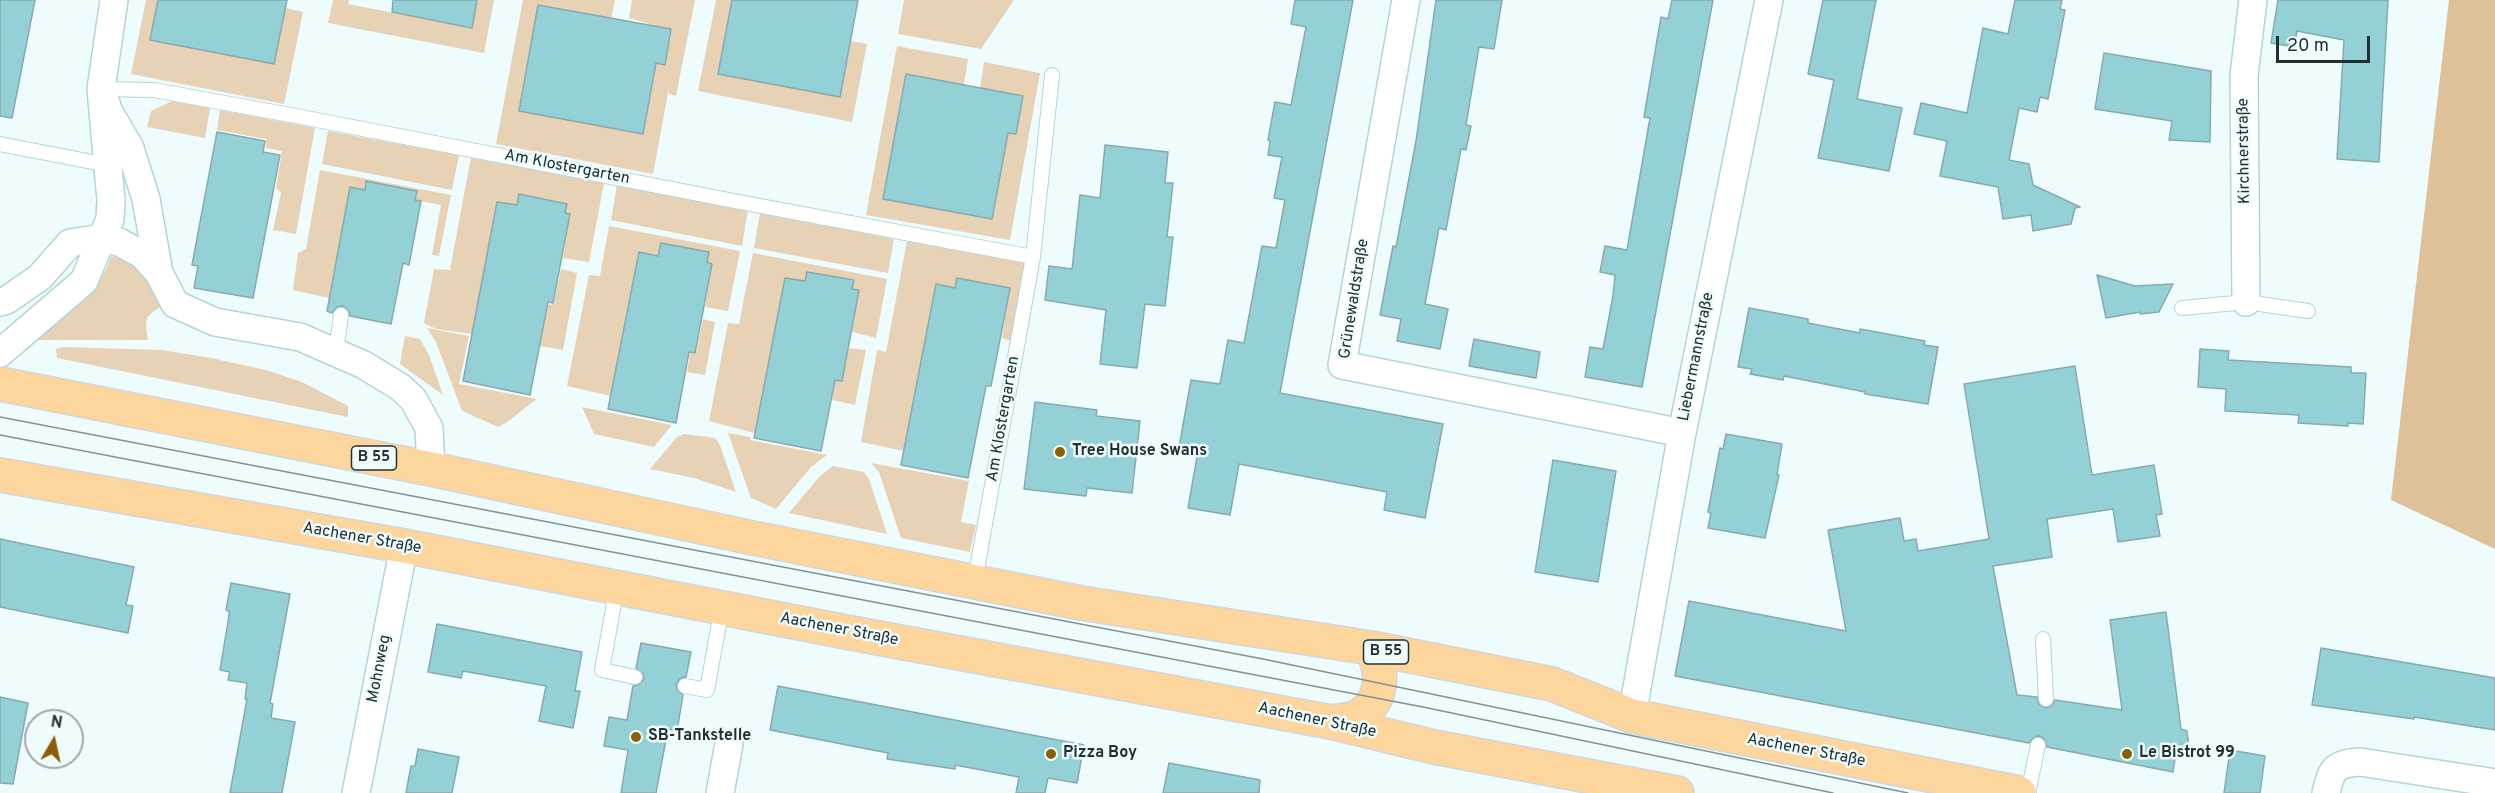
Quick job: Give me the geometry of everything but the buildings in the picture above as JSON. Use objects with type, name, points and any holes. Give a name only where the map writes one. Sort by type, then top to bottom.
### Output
[{"type":"main road","name":"Aachener Straße","points":[[0,384],[431,469],[748,537],[975,580],[1081,603],[1371,648],[1552,684],[1632,716],[2019,793]]},
{"type":"main road","name":"Aachener Straße","points":[[0,475],[404,546],[1331,722],[1434,747],[1677,793]]},
{"type":"main road","points":[[1331,722],[1358,717],[1373,703],[1381,677],[1379,662],[1371,648]]},
{"type":"street","points":[[0,353],[84,281],[110,219],[111,200],[101,89],[114,0]]},
{"type":"street","name":"Grünewaldstraße","points":[[1406,0],[1342,365],[1682,433]]},
{"type":"street","name":"Liebermannstraße","points":[[1632,716],[1682,433],[1769,0]]},
{"type":"street","name":"Kirchnerstraße","points":[[2246,302],[2244,76],[2253,0]]},
{"type":"street","points":[[101,89],[109,112],[130,148],[146,199],[159,273]]},
{"type":"street","points":[[0,302],[7,300],[40,277],[70,243],[102,238],[119,242],[143,255],[159,273],[175,304],[215,322],[300,338],[364,365],[400,387],[413,399],[429,428],[431,469]]},
{"type":"street","name":"Mohnweg","points":[[356,793],[404,546]]},
{"type":"street","points":[[720,793],[729,744]]},
{"type":"street","points":[[2326,793],[2334,769],[2343,763],[2360,762],[2495,783]]},
{"type":"lane","name":"Am Klostergarten","points":[[975,580],[1033,257],[1052,75]]},
{"type":"lane","name":"Am Klostergarten","points":[[101,89],[154,90],[1033,257]]},
{"type":"lane","points":[[0,144],[108,165]]},
{"type":"lane","points":[[2182,308],[2246,302],[2308,311]]},
{"type":"lane","points":[[336,353],[341,315]]},
{"type":"lane","points":[[617,587],[602,670],[635,676]]},
{"type":"lane","points":[[685,686],[707,690],[722,607]]},
{"type":"lane","points":[[2043,639],[2046,699]]},
{"type":"lane","points":[[2028,793],[2038,745]]},
{"type":"shaded area","points":[[146,0],[158,0],[151,40],[274,64],[285,8],[303,12],[284,104],[131,74]]},
{"type":"shaded area","points":[[333,0],[349,0],[348,4],[471,28],[477,0],[494,0],[484,53],[328,23]]},
{"type":"shaded area","points":[[523,0],[615,0],[611,19],[538,5],[519,111],[643,134],[656,63],[665,64],[671,30],[629,18],[632,0],[695,0],[676,96],[669,94],[669,88],[653,174],[496,144]]},
{"type":"shaded area","points":[[716,0],[732,0],[719,74],[840,97],[851,41],[867,44],[852,122],[698,91]]},
{"type":"shaded area","points":[[904,0],[1014,0],[981,49],[898,34]]},
{"type":"shaded area","points":[[2449,0],[2495,0],[2495,549],[2391,500]]},
{"type":"shaded area","points":[[897,46],[968,59],[964,84],[906,74],[883,199],[1008,133],[1016,134],[1023,96],[980,88],[984,62],[1040,73],[1010,240],[866,215]]},
{"type":"shaded area","points":[[172,101],[210,108],[205,138],[147,127],[151,111]]},
{"type":"shaded area","points":[[220,110],[315,128],[296,234],[273,230],[281,193],[276,188],[282,151],[266,148],[266,139],[217,130]]},
{"type":"shaded area","points":[[328,131],[459,155],[452,190],[322,164]]},
{"type":"shaded area","points":[[471,157],[604,183],[589,262],[563,258],[570,215],[565,213],[566,204],[520,195],[517,205],[498,202],[472,334],[436,329],[424,323],[434,269],[450,270]]},
{"type":"shaded area","points":[[320,170],[451,195],[439,256],[432,255],[441,205],[415,200],[417,191],[366,182],[365,190],[350,187],[329,298],[293,290],[298,253],[306,249]]},
{"type":"shaded area","points":[[617,185],[748,210],[742,246],[611,220]]},
{"type":"shaded area","points":[[760,213],[894,239],[888,273],[754,248]]},
{"type":"shaded area","points":[[609,226],[740,251],[728,311],[705,307],[712,264],[707,262],[709,252],[661,243],[611,396],[567,386],[589,275],[600,276]]},
{"type":"shaded area","points":[[907,241],[1026,263],[1011,341],[1002,338],[1008,297],[1003,295],[1004,287],[957,278],[955,288],[936,284],[904,451],[861,442],[877,350],[886,352]]},
{"type":"shaded area","points":[[753,253],[887,279],[876,338],[852,332],[859,290],[852,289],[854,280],[807,272],[805,281],[785,278],[755,433],[709,421],[728,323],[739,324]]},
{"type":"shaded area","points":[[111,256],[136,269],[164,305],[147,318],[148,340],[37,340],[91,292],[106,269]]},
{"type":"shaded area","points":[[561,269],[577,273],[563,350],[540,346],[548,305],[554,304]]},
{"type":"shaded area","points":[[703,319],[715,322],[705,375],[687,372],[690,353],[696,354]]},
{"type":"shaded area","points":[[427,328],[469,336],[459,384],[537,399],[498,427],[462,411],[436,342]]},
{"type":"shaded area","points":[[405,336],[420,339],[429,355],[443,395],[400,364]]},
{"type":"shaded area","points":[[63,347],[162,350],[266,370],[302,382],[348,406],[348,417],[57,358],[56,349]]},
{"type":"shaded area","points":[[849,348],[866,350],[855,405],[832,400],[835,380],[842,381]]},
{"type":"shaded area","points":[[582,407],[672,425],[654,447],[594,434]]},
{"type":"shaded area","points":[[728,433],[750,437],[750,440],[827,455],[811,467],[776,509],[751,498]]},
{"type":"shaded area","points":[[684,434],[715,438],[720,445],[736,492],[694,478],[650,469],[677,437]]},
{"type":"shaded area","points":[[871,463],[969,481],[961,522],[976,525],[970,552],[901,538],[879,472]]},
{"type":"shaded area","points":[[833,466],[864,472],[869,479],[887,534],[789,513],[819,477]]},
{"type":"tram line","points":[[0,417],[1263,659],[1908,793]]},
{"type":"tram line","points":[[0,435],[1423,707],[1833,793]]},
{"type":"place","name":"Tree House Swans","points":[[1060,452]]},
{"type":"place","name":"SB-Tankstelle","points":[[636,737]]},
{"type":"place","name":"Pizza Boy","points":[[1051,754]]},
{"type":"place","name":"Le Bistrot 99","points":[[2127,754]]}]
